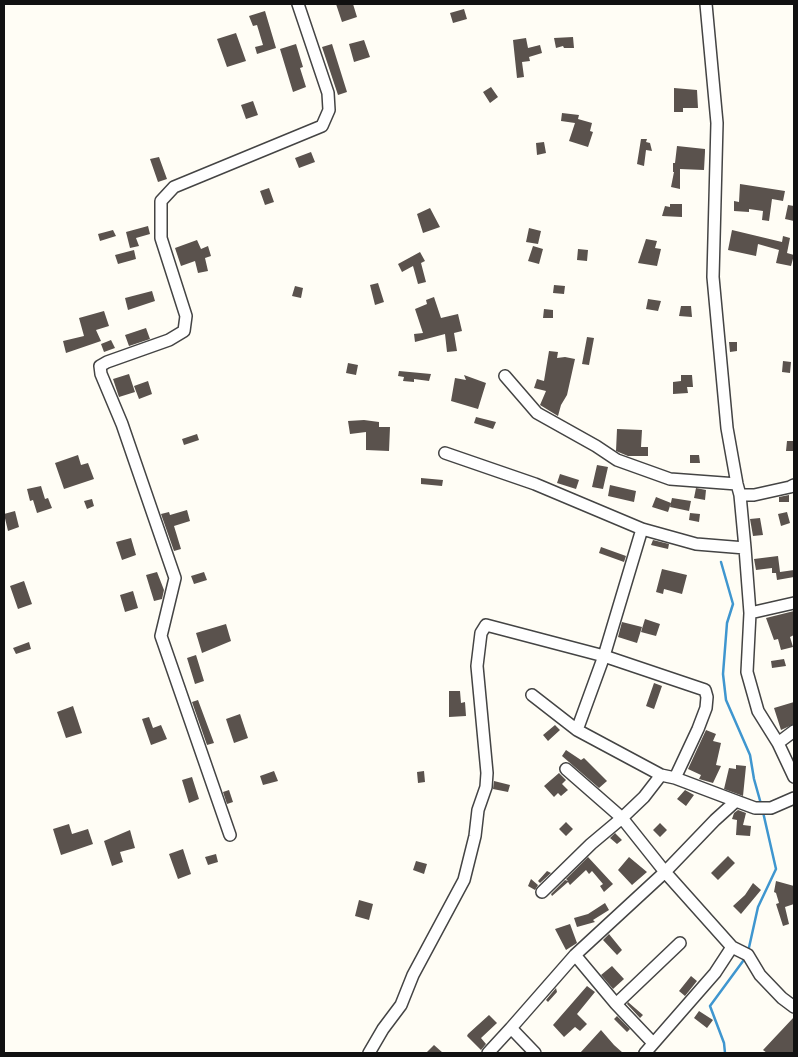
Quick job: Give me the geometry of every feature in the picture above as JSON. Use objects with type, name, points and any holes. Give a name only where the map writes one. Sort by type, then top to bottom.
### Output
[{"type":"street","points":[[230,835],[161,636],[174,578],[122,424],[101,374],[100,366],[169,340],[184,331],[186,316],[161,238],[161,201],[174,187],[322,126],[329,110],[328,93],[298,4]]},
{"type":"street","points":[[706,4],[717,123],[713,276],[727,428],[739,489],[745,548],[750,613],[747,672],[758,711],[778,743],[794,777]]},
{"type":"street","points":[[505,376],[537,413],[617,460],[670,479],[739,489],[754,495],[794,485]]},
{"type":"street","points":[[445,453],[535,484],[642,529],[696,544],[745,548]]},
{"type":"street","points":[[577,730],[604,656],[642,529]]},
{"type":"street","points":[[750,613],[794,603]]},
{"type":"street","points":[[369,1053],[383,1029],[401,1005],[413,975],[464,880],[475,836],[478,810],[486,787],[487,773],[477,666],[483,628],[486,625],[489,624],[604,656],[705,690],[706,708],[675,778]]},
{"type":"street","points":[[532,695],[577,730],[661,775],[675,778],[755,808],[771,808],[794,798]]},
{"type":"street","points":[[778,743],[794,731]]},
{"type":"street","points":[[566,769],[622,818],[664,872],[732,947],[748,955],[760,974],[782,998],[794,1007]]},
{"type":"street","points":[[542,892],[591,844],[644,797],[661,775]]},
{"type":"street","points":[[488,1053],[575,955],[664,872],[736,801]]},
{"type":"street","points":[[616,1004],[680,943]]},
{"type":"street","points":[[645,1053],[715,973],[732,947]]},
{"type":"street","points":[[575,955],[616,1004],[653,1043]]},
{"type":"street","points":[[511,1028],[535,1053]]},
{"type":"building","points":[[336,4],[353,4],[357,17],[342,22]]},
{"type":"building","points":[[464,9],[467,19],[453,23],[450,13]]},
{"type":"building","points":[[265,11],[276,48],[257,54],[255,47],[263,45],[257,25],[253,26],[249,16]]},
{"type":"building","points":[[236,33],[246,61],[227,67],[217,39]]},
{"type":"building","points":[[573,37],[574,48],[564,48],[563,46],[556,48],[554,38]]},
{"type":"building","points":[[526,38],[528,48],[540,45],[542,53],[529,57],[530,61],[522,62],[524,77],[517,78],[513,40]]},
{"type":"building","points":[[364,40],[370,57],[354,62],[349,44]]},
{"type":"building","points":[[296,44],[303,67],[300,68],[306,87],[293,92],[280,49]]},
{"type":"building","points":[[332,44],[347,92],[338,95],[322,47]]},
{"type":"building","points":[[491,87],[498,97],[490,103],[483,92]]},
{"type":"building","points":[[674,88],[697,90],[698,108],[683,108],[683,112],[674,112]]},
{"type":"building","points":[[253,101],[258,115],[246,119],[241,105]]},
{"type":"building","points":[[562,113],[579,115],[578,119],[592,123],[590,131],[593,132],[588,147],[569,141],[575,123],[561,121]]},
{"type":"building","points":[[641,139],[647,139],[646,142],[650,143],[652,151],[646,150],[644,166],[637,164]]},
{"type":"building","points":[[544,142],[546,153],[537,155],[536,143]]},
{"type":"building","points":[[677,146],[705,149],[704,170],[680,169],[680,189],[671,187]]},
{"type":"building","points":[[311,152],[315,162],[299,168],[295,158]]},
{"type":"building","points":[[159,157],[167,179],[158,182],[150,159]]},
{"type":"building","points":[[740,184],[785,191],[783,201],[772,199],[769,221],[762,220],[763,211],[749,209],[749,212],[734,211],[734,201],[739,202]]},
{"type":"building","points":[[269,188],[274,202],[265,205],[260,191]]},
{"type":"building","points":[[670,204],[682,204],[682,217],[662,216],[665,206],[670,207]]},
{"type":"building","points":[[788,205],[794,206],[794,221],[785,219]]},
{"type":"building","points":[[430,208],[440,227],[423,233],[417,214]]},
{"type":"building","points":[[148,226],[150,234],[136,238],[139,246],[130,248],[126,232]]},
{"type":"building","points":[[529,228],[541,231],[538,244],[526,242]]},
{"type":"building","points":[[113,230],[116,236],[100,241],[98,234]]},
{"type":"building","points":[[732,230],[782,242],[783,236],[790,238],[787,253],[794,255],[791,266],[776,263],[779,250],[758,244],[756,256],[728,250]]},
{"type":"building","points":[[646,239],[657,241],[655,248],[661,249],[657,266],[638,263]]},
{"type":"building","points":[[197,240],[201,249],[208,246],[211,256],[205,258],[208,271],[198,273],[195,261],[181,266],[175,248]]},
{"type":"building","points":[[533,246],[543,249],[539,264],[528,261]]},
{"type":"building","points":[[578,249],[588,250],[587,261],[577,260]]},
{"type":"building","points":[[134,250],[136,259],[118,264],[115,255]]},
{"type":"building","points":[[420,252],[425,261],[421,263],[426,282],[418,284],[413,266],[402,272],[398,264]]},
{"type":"building","points":[[378,283],[384,302],[375,305],[370,285]]},
{"type":"building","points":[[554,285],[565,286],[564,294],[553,293]]},
{"type":"building","points":[[295,286],[303,288],[301,298],[292,296]]},
{"type":"building","points":[[152,291],[155,301],[128,310],[125,298]]},
{"type":"building","points":[[434,297],[441,318],[458,314],[462,331],[454,333],[457,351],[447,352],[445,334],[415,342],[414,334],[423,333],[415,309],[427,304],[426,300]]},
{"type":"building","points":[[648,299],[661,301],[658,311],[646,309]]},
{"type":"building","points":[[681,306],[691,306],[692,317],[679,316]]},
{"type":"building","points":[[544,309],[553,310],[553,318],[543,318]]},
{"type":"building","points":[[104,311],[109,326],[96,330],[101,341],[66,353],[63,341],[84,336],[79,318]]},
{"type":"building","points":[[146,328],[150,339],[129,346],[125,335]]},
{"type":"building","points":[[587,337],[594,338],[589,365],[582,364]]},
{"type":"building","points":[[111,340],[115,348],[104,352],[101,344]]},
{"type":"building","points":[[729,342],[737,342],[737,351],[730,352]]},
{"type":"building","points":[[549,351],[558,352],[557,358],[575,359],[567,395],[561,405],[558,416],[540,405],[546,391],[534,388],[537,379],[544,381]]},
{"type":"building","points":[[783,361],[791,362],[790,373],[782,372]]},
{"type":"building","points":[[348,363],[358,365],[356,375],[346,373]]},
{"type":"building","points":[[399,371],[431,374],[429,381],[414,379],[414,382],[403,381],[404,377],[398,376]]},
{"type":"building","points":[[129,374],[135,392],[119,397],[113,379]]},
{"type":"building","points":[[464,375],[486,383],[478,409],[451,401],[455,378],[466,380]]},
{"type":"building","points":[[681,375],[692,375],[693,387],[687,387],[688,393],[673,394],[673,382],[681,381]]},
{"type":"building","points":[[148,381],[152,394],[139,399],[134,386]]},
{"type":"building","points":[[476,417],[496,422],[493,429],[474,423]]},
{"type":"building","points":[[364,420],[379,422],[379,427],[390,427],[389,451],[366,450],[366,432],[350,434],[348,421]]},
{"type":"building","points":[[617,429],[642,430],[641,447],[648,447],[648,456],[628,456],[616,451]]},
{"type":"building","points":[[197,434],[199,440],[184,445],[182,439]]},
{"type":"building","points":[[787,441],[794,441],[793,451],[786,451]]},
{"type":"building","points":[[78,455],[81,465],[88,463],[94,479],[64,489],[55,463]]},
{"type":"building","points":[[690,455],[699,455],[700,463],[690,463]]},
{"type":"building","points":[[597,465],[608,467],[603,489],[592,487]]},
{"type":"building","points":[[560,474],[579,480],[576,489],[557,483]]},
{"type":"building","points":[[421,478],[443,480],[442,486],[421,484]]},
{"type":"building","points":[[610,485],[636,491],[634,502],[608,496]]},
{"type":"building","points":[[41,486],[45,499],[48,498],[52,508],[37,513],[33,500],[30,501],[27,489]]},
{"type":"building","points":[[696,488],[706,490],[705,500],[694,498]]},
{"type":"building","points":[[789,495],[789,502],[779,502],[779,497]]},
{"type":"building","points":[[656,497],[671,503],[668,512],[652,507]]},
{"type":"building","points":[[672,498],[691,501],[689,511],[670,507]]},
{"type":"building","points":[[92,499],[94,506],[87,509],[84,501]]},
{"type":"building","points":[[187,510],[190,521],[174,526],[181,549],[174,551],[161,514],[169,512],[170,515]]},
{"type":"building","points":[[15,511],[19,527],[8,531],[4,514]]},
{"type":"building","points":[[787,512],[790,523],[781,526],[778,514]]},
{"type":"building","points":[[690,513],[700,514],[699,522],[689,520]]},
{"type":"building","points":[[760,518],[763,535],[753,536],[750,519]]},
{"type":"building","points":[[131,538],[136,555],[122,560],[116,542]]},
{"type":"building","points":[[653,540],[669,544],[668,549],[651,545]]},
{"type":"building","points":[[601,547],[626,556],[624,562],[599,553]]},
{"type":"building","points":[[778,556],[780,572],[794,570],[794,577],[777,580],[776,573],[772,573],[772,568],[756,570],[754,559]]},
{"type":"building","points":[[662,569],[687,575],[682,594],[664,589],[663,594],[656,592]]},
{"type":"building","points":[[157,572],[164,590],[162,599],[154,601],[146,575]]},
{"type":"building","points":[[204,572],[207,580],[194,584],[191,576]]},
{"type":"building","points":[[24,581],[32,604],[18,609],[10,586]]},
{"type":"building","points":[[133,591],[138,608],[125,612],[120,595]]},
{"type":"building","points":[[794,611],[794,635],[790,637],[793,647],[781,650],[778,639],[774,640],[766,618]]},
{"type":"building","points":[[645,619],[660,624],[656,636],[641,632]]},
{"type":"building","points":[[622,622],[642,627],[637,643],[618,637]]},
{"type":"building","points":[[226,624],[231,641],[202,653],[196,633]]},
{"type":"building","points":[[29,642],[31,649],[16,654],[13,648]]},
{"type":"building","points":[[196,655],[204,681],[195,684],[187,658]]},
{"type":"building","points":[[784,659],[786,666],[772,668],[771,661]]},
{"type":"building","points":[[654,683],[662,686],[654,709],[646,706]]},
{"type":"building","points":[[449,691],[460,691],[461,703],[465,702],[466,716],[449,717]]},
{"type":"building","points":[[198,700],[214,743],[207,745],[192,702]]},
{"type":"building","points":[[794,702],[794,724],[781,730],[774,708]]},
{"type":"building","points":[[73,706],[82,733],[66,738],[57,712]]},
{"type":"building","points":[[240,714],[248,738],[234,743],[226,719]]},
{"type":"building","points":[[149,717],[153,728],[161,725],[167,739],[151,745],[142,719]]},
{"type":"building","points":[[555,725],[560,730],[548,741],[543,735]]},
{"type":"building","points":[[706,730],[716,734],[713,741],[721,743],[716,765],[721,766],[713,783],[699,779],[701,775],[688,769]]},
{"type":"building","points":[[566,750],[581,760],[584,758],[607,781],[599,788],[562,756]]},
{"type":"building","points":[[736,765],[746,766],[743,796],[724,789],[729,768],[736,769]]},
{"type":"building","points":[[274,771],[278,781],[263,785],[260,776]]},
{"type":"building","points":[[424,771],[425,782],[418,783],[417,772]]},
{"type":"building","points":[[559,773],[566,780],[562,784],[568,790],[561,796],[558,793],[554,797],[544,786]]},
{"type":"building","points":[[192,777],[199,799],[189,803],[182,780]]},
{"type":"building","points":[[494,781],[510,785],[508,792],[493,789]]},
{"type":"building","points":[[229,790],[233,802],[227,804],[223,792]]},
{"type":"building","points":[[685,790],[694,795],[686,806],[677,799]]},
{"type":"building","points":[[738,810],[746,813],[743,825],[751,826],[750,836],[736,835],[737,820],[732,819],[734,813]]},
{"type":"building","points":[[566,822],[573,829],[566,836],[559,829]]},
{"type":"building","points":[[660,823],[667,830],[660,837],[653,830]]},
{"type":"building","points":[[69,824],[72,834],[88,829],[93,844],[61,855],[53,829]]},
{"type":"building","points":[[130,830],[135,848],[120,852],[123,862],[112,866],[104,841]]},
{"type":"building","points":[[615,833],[622,840],[617,844],[610,838]]},
{"type":"building","points":[[183,849],[191,874],[178,879],[169,854]]},
{"type":"building","points":[[216,854],[218,862],[208,865],[205,857]]},
{"type":"building","points":[[728,856],[735,863],[718,880],[711,873]]},
{"type":"building","points":[[588,857],[613,884],[604,892],[600,886],[603,884],[592,871],[589,874],[586,870],[570,885],[568,882],[552,896],[551,894],[565,880],[568,881],[566,879]]},
{"type":"building","points":[[629,857],[647,872],[632,885],[618,870]]},
{"type":"building","points":[[416,861],[427,864],[424,874],[413,870]]},
{"type":"building","points":[[547,871],[551,873],[540,883],[538,881]]},
{"type":"building","points":[[531,879],[538,885],[535,890],[528,886]]},
{"type":"building","points":[[776,881],[794,886],[794,904],[785,907],[789,924],[783,926],[776,904],[779,903],[774,892]]},
{"type":"building","points":[[753,883],[761,890],[741,914],[733,906],[745,895]]},
{"type":"building","points":[[359,900],[373,904],[369,920],[355,916]]},
{"type":"building","points":[[605,903],[609,910],[593,920],[595,922],[577,927],[574,918],[588,914]]},
{"type":"building","points":[[570,924],[577,943],[566,950],[555,929]]},
{"type":"building","points":[[609,934],[622,950],[617,955],[603,940]]},
{"type":"building","points":[[612,966],[624,979],[613,989],[601,975]]},
{"type":"building","points":[[691,976],[697,981],[685,996],[679,991]]},
{"type":"building","points":[[587,986],[595,992],[577,1014],[587,1024],[580,1031],[575,1027],[564,1037],[553,1025]]},
{"type":"building","points":[[556,988],[557,992],[548,1002],[546,1000]]},
{"type":"building","points":[[628,1002],[643,1015],[640,1018],[627,1004]]},
{"type":"building","points":[[699,1011],[713,1020],[707,1028],[694,1018]]},
{"type":"building","points":[[489,1015],[497,1023],[481,1038],[486,1044],[481,1050],[467,1036]]},
{"type":"building","points":[[617,1016],[630,1029],[627,1032],[614,1019]]},
{"type":"building","points":[[794,1017],[794,1053],[767,1053],[763,1050]]},
{"type":"building","points":[[601,1030],[614,1045],[623,1053],[580,1053]]},
{"type":"building","points":[[434,1045],[443,1053],[426,1053]]},
{"type":"waterway","points":[[721,562],[733,604],[727,623],[723,674],[726,700],[750,755],[761,804]]},
{"type":"waterway","points":[[748,952],[758,907],[776,869],[763,812]]},
{"type":"waterway","points":[[725,1053],[724,1043],[710,1006],[746,957]]}]
